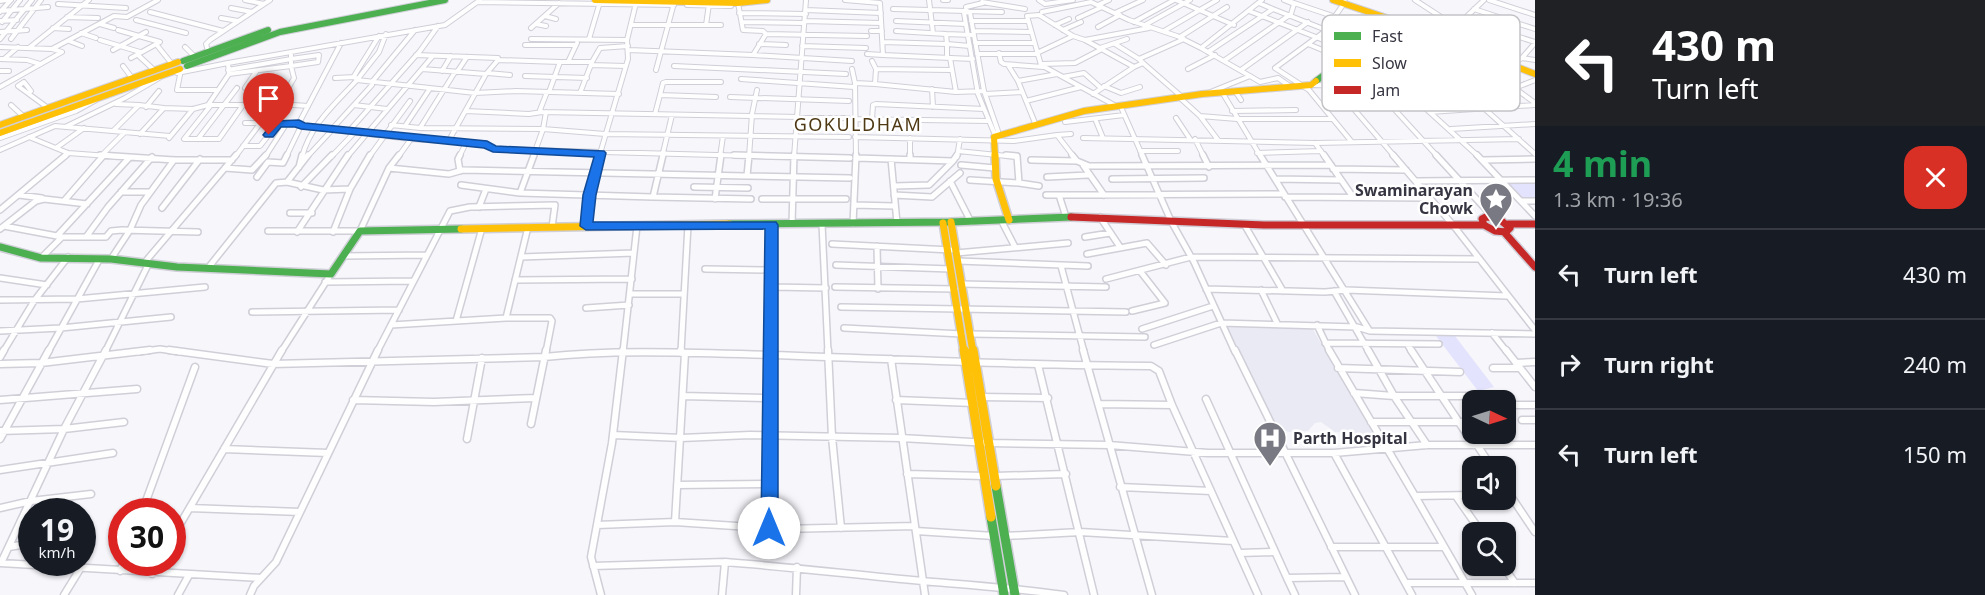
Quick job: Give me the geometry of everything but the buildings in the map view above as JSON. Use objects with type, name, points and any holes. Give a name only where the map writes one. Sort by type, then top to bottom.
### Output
[{"type":"main road","points":[[0,125],[154,70],[180,66],[194,56],[296,21],[417,0]]},
{"type":"main road","points":[[0,133],[92,92],[180,66],[280,32],[444,0]]},
{"type":"main road","points":[[599,1],[739,4],[767,0]]},
{"type":"main road","points":[[1333,0],[1380,15]]},
{"type":"main road","points":[[1520,62],[1535,73]]},
{"type":"main road","points":[[1520,67],[1535,73]]},
{"type":"main road","points":[[1005,220],[998,195],[993,153],[994,137],[1035,123],[1084,111],[1206,93],[1308,85],[1322,76]]},
{"type":"main road","points":[[1484,225],[1482,222],[1484,217],[1492,216],[1508,224],[1535,224]]},
{"type":"main road","points":[[0,247],[41,258],[111,259],[208,268],[331,274],[360,231],[586,226],[947,223],[1066,217],[1244,224],[1484,225],[1495,231],[1504,232],[1509,231],[1508,224]]},
{"type":"main road","points":[[947,223],[960,287],[966,334],[966,361],[1004,595]]},
{"type":"main road","points":[[1504,232],[1535,267]]},
{"type":"main road","points":[[954,253],[951,269],[960,287]]},
{"type":"main road","points":[[966,334],[975,361],[1014,591]]},
{"type":"street","points":[[0,1],[6,0]]},
{"type":"street","points":[[1,12],[11,0]]},
{"type":"street","points":[[1,23],[20,0]]},
{"type":"street","points":[[0,39],[32,0]]},
{"type":"street","points":[[11,39],[41,0]]},
{"type":"street","points":[[30,47],[90,0]]},
{"type":"street","points":[[127,17],[158,0]]},
{"type":"street","points":[[245,0],[264,4]]},
{"type":"street","points":[[208,51],[207,42],[270,0]]},
{"type":"street","points":[[792,225],[792,177],[806,0]]},
{"type":"street","points":[[845,0],[880,3],[883,55]]},
{"type":"street","points":[[928,0],[933,33]]},
{"type":"street","points":[[943,0],[948,0]]},
{"type":"street","points":[[1039,0],[1045,4],[1073,0]]},
{"type":"street","points":[[1063,30],[1109,0]]},
{"type":"street","points":[[1115,13],[1143,0]]},
{"type":"street","points":[[1134,22],[1175,0],[1234,25]]},
{"type":"street","points":[[1145,25],[1190,0]]},
{"type":"street","points":[[1164,31],[1217,0]]},
{"type":"street","points":[[1284,0],[1333,15],[1342,2]]},
{"type":"street","points":[[1417,0],[1439,15]]},
{"type":"street","points":[[1467,15],[1484,0]]},
{"type":"street","points":[[1488,0],[1535,15]]},
{"type":"street","points":[[116,104],[140,92],[180,66],[228,63],[386,34],[445,26],[479,1],[560,3],[599,1],[589,39]]},
{"type":"street","points":[[1042,12],[1090,1],[1134,22],[1182,38],[1225,60],[1260,82],[1278,78],[1291,87]]},
{"type":"street","points":[[994,137],[998,131],[985,92],[975,43],[968,22],[970,13],[967,12],[966,7],[980,6],[983,2],[1025,9]]},
{"type":"street","points":[[1201,48],[1234,25],[1260,2],[1289,16],[1322,27]]},
{"type":"street","points":[[1225,60],[1289,16],[1294,4],[1291,2]]},
{"type":"street","points":[[531,28],[560,3]]},
{"type":"street","points":[[586,226],[590,195],[600,153],[626,66],[627,40],[637,3]]},
{"type":"street","points":[[656,70],[674,3]]},
{"type":"street","points":[[58,4],[126,8]]},
{"type":"street","points":[[706,25],[709,4]]},
{"type":"street","points":[[739,4],[744,38]]},
{"type":"street","points":[[1,12],[48,7]]},
{"type":"street","points":[[1093,94],[1227,7]]},
{"type":"street","points":[[231,8],[252,12]]},
{"type":"street","points":[[893,9],[1002,12]]},
{"type":"street","points":[[1208,52],[1273,9]]},
{"type":"street","points":[[1474,9],[1492,15]]},
{"type":"street","points":[[1249,11],[1322,40]]},
{"type":"street","points":[[150,12],[223,31]]},
{"type":"street","points":[[739,13],[880,13]]},
{"type":"street","points":[[52,49],[117,15],[186,33]]},
{"type":"street","points":[[1134,67],[1073,36],[1039,15],[1027,16],[1042,65],[1118,106],[1124,115],[1171,220],[1355,595]]},
{"type":"street","points":[[1098,27],[1120,15]]},
{"type":"street","points":[[67,16],[98,18]]},
{"type":"street","points":[[545,16],[556,19]]},
{"type":"street","points":[[1,23],[36,18]]},
{"type":"street","points":[[156,27],[173,18]]},
{"type":"street","points":[[221,18],[238,21]]},
{"type":"street","points":[[1054,25],[1069,19]]},
{"type":"street","points":[[896,21],[1028,21]]},
{"type":"street","points":[[742,22],[881,22]]},
{"type":"street","points":[[1241,70],[1308,22]]},
{"type":"street","points":[[100,24],[159,41],[156,45],[130,58]]},
{"type":"street","points":[[536,24],[546,26]]},
{"type":"street","points":[[1520,24],[1535,29]]},
{"type":"street","points":[[632,25],[722,25]]},
{"type":"street","points":[[301,187],[416,56],[438,26]]},
{"type":"street","points":[[1084,40],[1151,27]]},
{"type":"street","points":[[53,28],[69,29]]},
{"type":"street","points":[[0,32],[27,30]]},
{"type":"street","points":[[288,182],[299,166],[372,85],[372,82],[415,30]]},
{"type":"street","points":[[743,31],[766,34],[867,36]]},
{"type":"street","points":[[871,31],[882,31]]},
{"type":"street","points":[[896,31],[946,34],[1031,32]]},
{"type":"street","points":[[113,50],[146,32]]},
{"type":"street","points":[[1322,32],[1275,68],[1308,85],[1322,104]]},
{"type":"street","points":[[81,33],[140,54],[154,70]]},
{"type":"street","points":[[971,33],[970,46],[978,91],[994,137]]},
{"type":"street","points":[[299,166],[305,142],[314,127],[379,52],[386,34]]},
{"type":"street","points":[[753,55],[766,34]]},
{"type":"street","points":[[775,44],[777,34]]},
{"type":"street","points":[[946,34],[956,92]]},
{"type":"street","points":[[356,79],[379,36]]},
{"type":"street","points":[[977,54],[1037,54],[1073,36]]},
{"type":"street","points":[[1520,38],[1535,43],[1520,58]]},
{"type":"street","points":[[531,39],[627,40]]},
{"type":"street","points":[[568,62],[579,39]]},
{"type":"street","points":[[999,53],[1001,62],[1008,65],[1075,63],[1101,49],[1127,39]]},
{"type":"street","points":[[69,41],[82,46]]},
{"type":"street","points":[[883,42],[970,46]]},
{"type":"street","points":[[257,177],[268,162],[283,163],[308,106],[341,43]]},
{"type":"street","points":[[975,43],[1035,43]]},
{"type":"street","points":[[759,44],[786,45]]},
{"type":"street","points":[[1115,44],[1141,61],[1181,97],[1200,116],[1218,140]]},
{"type":"street","points":[[1308,44],[1322,50]]},
{"type":"street","points":[[156,45],[180,66]]},
{"type":"street","points":[[525,45],[576,45]]},
{"type":"street","points":[[802,46],[867,48]]},
{"type":"street","points":[[0,47],[52,49],[69,54]]},
{"type":"street","points":[[2,59],[18,47]]},
{"type":"street","points":[[185,47],[194,56]]},
{"type":"street","points":[[580,93],[600,48],[852,62]]},
{"type":"street","points":[[0,87],[62,52]]},
{"type":"street","points":[[32,498],[64,429],[84,394],[147,263],[172,229],[232,160],[294,78],[291,52]]},
{"type":"street","points":[[867,54],[973,59]]},
{"type":"street","points":[[319,55],[318,62],[256,72],[228,72],[290,59],[319,55]]},
{"type":"street","points":[[1188,69],[1215,55]]},
{"type":"street","points":[[416,56],[498,58],[498,60],[626,66]]},
{"type":"street","points":[[442,71],[451,56]]},
{"type":"street","points":[[297,232],[312,213],[323,190],[366,134],[432,57]]},
{"type":"street","points":[[420,128],[442,91],[467,57]]},
{"type":"street","points":[[2,59],[27,60],[40,64]]},
{"type":"street","points":[[448,142],[475,93],[498,60]]},
{"type":"street","points":[[872,61],[876,69],[875,84]]},
{"type":"street","points":[[520,193],[543,129],[544,112],[540,110],[560,62]]},
{"type":"street","points":[[184,139],[209,105],[228,72],[228,63]]},
{"type":"street","points":[[1008,65],[1018,81],[1035,123]]},
{"type":"street","points":[[123,66],[132,78]]},
{"type":"street","points":[[180,66],[177,90],[216,90]]},
{"type":"street","points":[[674,66],[846,74]]},
{"type":"street","points":[[422,69],[510,75]]},
{"type":"street","points":[[852,69],[854,85],[851,118],[854,158],[853,224]]},
{"type":"street","points":[[876,69],[951,70]]},
{"type":"street","points":[[0,71],[9,71]]},
{"type":"street","points":[[245,88],[256,72]]},
{"type":"street","points":[[1063,77],[1084,73],[1102,87],[1120,93],[1140,87]]},
{"type":"street","points":[[1018,81],[1057,74]]},
{"type":"street","points":[[525,76],[587,78]]},
{"type":"street","points":[[1206,93],[1250,76]]},
{"type":"street","points":[[335,78],[429,90],[475,93],[619,94]]},
{"type":"street","points":[[741,79],[875,84],[956,92],[1022,92]]},
{"type":"street","points":[[1520,87],[1535,80]]},
{"type":"street","points":[[655,114],[663,83],[721,82]]},
{"type":"street","points":[[1308,85],[1322,86]]},
{"type":"street","points":[[1026,100],[1081,87]]},
{"type":"street","points":[[198,140],[237,88]]},
{"type":"street","points":[[932,89],[933,107]]},
{"type":"street","points":[[147,107],[159,90]]},
{"type":"street","points":[[405,126],[429,90]]},
{"type":"street","points":[[747,176],[752,114],[757,90]]},
{"type":"street","points":[[1520,90],[1535,104]]},
{"type":"street","points":[[1235,91],[1241,100]]},
{"type":"street","points":[[0,138],[90,105],[92,92]]},
{"type":"street","points":[[1221,92],[1250,142],[1370,331]]},
{"type":"street","points":[[29,93],[48,108]]},
{"type":"street","points":[[660,95],[716,97]]},
{"type":"street","points":[[730,97],[799,97],[849,101]]},
{"type":"street","points":[[333,231],[350,189],[383,136],[410,101]]},
{"type":"street","points":[[65,127],[105,106],[116,104],[193,109],[209,105],[308,106]]},
{"type":"street","points":[[872,118],[873,105],[876,104],[984,109]]},
{"type":"street","points":[[1520,105],[1535,104]]},
{"type":"street","points":[[11,105],[24,117]]},
{"type":"street","points":[[113,131],[139,105]]},
{"type":"street","points":[[193,109],[168,139],[219,139],[243,105]]},
{"type":"street","points":[[354,105],[387,109]]},
{"type":"street","points":[[140,134],[164,108]]},
{"type":"street","points":[[1232,111],[1296,110]]},
{"type":"street","points":[[466,111],[529,114],[544,112],[752,114],[989,121]]},
{"type":"street","points":[[1327,111],[1351,141]]},
{"type":"street","points":[[1356,111],[1453,225],[1535,332]]},
{"type":"street","points":[[1395,111],[1492,216]]},
{"type":"street","points":[[1431,112],[1444,111]]},
{"type":"street","points":[[1489,111],[1535,154]]},
{"type":"street","points":[[1431,112],[1483,160],[1535,216]]},
{"type":"street","points":[[653,197],[656,175],[659,171],[672,115]]},
{"type":"street","points":[[1065,122],[1124,115]]},
{"type":"street","points":[[1200,116],[1237,119],[1333,119]]},
{"type":"street","points":[[1176,118],[1209,167]]},
{"type":"street","points":[[1095,121],[1103,138]]},
{"type":"street","points":[[245,123],[287,123],[411,139],[487,144],[493,149],[953,161]]},
{"type":"street","points":[[243,146],[260,146],[278,123]]},
{"type":"street","points":[[225,168],[252,170],[262,161],[287,123]]},
{"type":"street","points":[[1451,129],[1535,123]]},
{"type":"street","points":[[391,125],[457,129],[543,129],[605,134],[723,136],[750,134],[960,139],[994,137],[1014,141],[1071,134]]},
{"type":"street","points":[[0,150],[50,127],[170,136]]},
{"type":"street","points":[[56,148],[84,128]]},
{"type":"street","points":[[64,201],[125,132]]},
{"type":"street","points":[[1057,135],[1104,195]]},
{"type":"street","points":[[715,199],[723,136]]},
{"type":"street","points":[[29,137],[68,153],[174,160],[232,160]]},
{"type":"street","points":[[910,138],[910,159]]},
{"type":"street","points":[[1083,138],[1315,143],[1519,140]]},
{"type":"street","points":[[268,231],[360,231],[389,168],[411,139]]},
{"type":"street","points":[[894,186],[927,186],[933,183],[953,161],[958,152],[960,139]]},
{"type":"street","points":[[460,171],[458,159],[466,143]]},
{"type":"street","points":[[1315,143],[1353,197]]},
{"type":"street","points":[[1526,146],[1535,145]]},
{"type":"street","points":[[1140,151],[1178,151]]},
{"type":"street","points":[[1257,153],[1321,151]]},
{"type":"street","points":[[958,152],[1017,156],[1019,183]]},
{"type":"street","points":[[0,210],[68,153]]},
{"type":"street","points":[[86,237],[152,157]]},
{"type":"street","points":[[41,258],[129,158]]},
{"type":"street","points":[[162,208],[200,159]]},
{"type":"street","points":[[891,159],[897,223]]},
{"type":"street","points":[[1483,160],[1535,159]]},
{"type":"street","points":[[111,259],[130,230],[141,205],[174,160]]},
{"type":"street","points":[[1031,160],[1080,162],[1089,166],[1266,166],[1406,170]]},
{"type":"street","points":[[961,165],[995,168]]},
{"type":"street","points":[[389,168],[449,174],[460,171],[528,171],[850,177]]},
{"type":"street","points":[[894,195],[933,196],[960,173]]},
{"type":"street","points":[[1047,177],[1088,175]]},
{"type":"street","points":[[1112,179],[1204,178]]},
{"type":"street","points":[[1275,179],[1341,180]]},
{"type":"street","points":[[970,180],[1039,186]]},
{"type":"street","points":[[1416,181],[1535,180]]},
{"type":"street","points":[[950,181],[971,222]]},
{"type":"street","points":[[208,268],[276,183],[288,182],[301,187],[323,190],[350,189]]},
{"type":"street","points":[[461,185],[520,193],[751,199]]},
{"type":"street","points":[[927,186],[933,196]]},
{"type":"street","points":[[694,187],[748,188]]},
{"type":"street","points":[[479,207],[486,189]]},
{"type":"street","points":[[121,192],[150,192]]},
{"type":"street","points":[[1046,195],[1159,194],[1429,198]]},
{"type":"street","points":[[19,195],[87,204]]},
{"type":"street","points":[[1059,195],[1066,217]]},
{"type":"street","points":[[2,227],[36,201],[44,199]]},
{"type":"street","points":[[762,199],[846,199]]},
{"type":"street","points":[[1522,201],[1535,201]]},
{"type":"street","points":[[250,595],[261,578],[276,562],[353,400],[451,210],[555,205],[552,227]]},
{"type":"street","points":[[854,205],[894,206]]},
{"type":"street","points":[[290,213],[312,213]]},
{"type":"street","points":[[1100,217],[1120,247]]},
{"type":"street","points":[[1005,220],[1015,248]]},
{"type":"street","points":[[822,224],[832,437],[842,528]]},
{"type":"street","points":[[1244,224],[1282,291]]},
{"type":"street","points":[[675,522],[683,396],[684,294],[688,225]]},
{"type":"street","points":[[769,528],[769,398],[772,356],[771,225]]},
{"type":"street","points":[[601,595],[591,557],[613,435],[637,226]]},
{"type":"street","points":[[2,227],[59,236],[86,237],[106,237],[111,231],[130,230],[172,229],[198,232]]},
{"type":"street","points":[[506,318],[528,227]]},
{"type":"street","points":[[456,321],[482,228]]},
{"type":"street","points":[[1085,237],[1110,233]]},
{"type":"street","points":[[954,253],[1068,243]]},
{"type":"street","points":[[1087,254],[1147,243],[1166,265]]},
{"type":"street","points":[[832,244],[954,253],[1061,266],[1088,266]]},
{"type":"street","points":[[877,246],[878,290]]},
{"type":"street","points":[[520,257],[634,253]]},
{"type":"street","points":[[343,256],[427,255]]},
{"type":"street","points":[[0,357],[34,302],[68,257]]},
{"type":"street","points":[[1106,279],[1191,257],[1478,259]]},
{"type":"street","points":[[0,439],[2,431],[23,398],[75,299],[99,260]]},
{"type":"street","points":[[836,265],[951,269]]},
{"type":"street","points":[[1061,266],[1086,367],[1099,404],[1120,487],[1152,595]]},
{"type":"street","points":[[705,269],[772,270]]},
{"type":"street","points":[[841,307],[963,311],[1012,309],[1129,311],[1166,303],[1140,271]]},
{"type":"street","points":[[186,513],[273,364],[331,274]]},
{"type":"street","points":[[0,278],[47,285]]},
{"type":"street","points":[[515,280],[632,279]]},
{"type":"street","points":[[325,282],[413,281]]},
{"type":"street","points":[[0,300],[34,302],[205,286]]},
{"type":"street","points":[[772,287],[826,288]]},
{"type":"street","points":[[835,287],[878,290],[960,287],[1106,287]]},
{"type":"street","points":[[1206,289],[1346,290],[1507,296]]},
{"type":"street","points":[[1261,290],[1277,323]]},
{"type":"street","points":[[1334,291],[1357,327],[1363,344],[1394,396],[1427,446]]},
{"type":"street","points":[[630,294],[684,294]]},
{"type":"street","points":[[586,308],[629,305]]},
{"type":"street","points":[[1142,329],[1213,306]]},
{"type":"street","points":[[252,312],[399,310]]},
{"type":"street","points":[[0,331],[61,328],[171,317]]},
{"type":"street","points":[[391,325],[506,318],[550,318],[552,321],[531,424]]},
{"type":"street","points":[[1155,345],[1221,323],[1357,327],[1370,331],[1535,332]]},
{"type":"street","points":[[1317,325],[1338,368],[1472,595]]},
{"type":"street","points":[[844,328],[966,334],[1145,337]]},
{"type":"street","points":[[1492,333],[1535,387]]},
{"type":"street","points":[[1324,343],[1439,344]]},
{"type":"street","points":[[1407,344],[1483,456]]},
{"type":"street","points":[[0,364],[41,363],[160,349],[273,364],[683,353],[975,361],[1086,367],[1153,367],[1159,371],[1210,491],[1258,595]]},
{"type":"street","points":[[467,439],[482,358]]},
{"type":"street","points":[[891,359],[925,595]]},
{"type":"street","points":[[1493,368],[1535,362]]},
{"type":"street","points":[[1038,365],[1094,595]]},
{"type":"street","points":[[147,498],[195,367]]},
{"type":"street","points":[[1338,368],[1460,372]]},
{"type":"street","points":[[0,400],[137,389]]},
{"type":"street","points":[[1354,393],[1394,396],[1462,395]]},
{"type":"street","points":[[683,396],[769,398]]},
{"type":"street","points":[[981,397],[1048,399]]},
{"type":"street","points":[[353,400],[434,402],[535,398]]},
{"type":"street","points":[[1206,399],[1295,595]]},
{"type":"street","points":[[896,400],[973,403]]},
{"type":"street","points":[[1099,404],[1172,405]]},
{"type":"street","points":[[1516,405],[1535,405]]},
{"type":"street","points":[[1522,420],[1535,420]]},
{"type":"street","points":[[2,431],[64,429],[124,422]]},
{"type":"street","points":[[1371,422],[1459,422]]},
{"type":"street","points":[[613,435],[681,438],[770,436],[901,438],[989,443],[1109,445],[1193,452],[1334,453],[1427,446],[1535,445]]},
{"type":"street","points":[[224,449],[328,453]]},
{"type":"street","points":[[0,470],[113,453]]},
{"type":"street","points":[[1334,453],[1412,595]]},
{"type":"street","points":[[907,474],[984,476]]},
{"type":"street","points":[[996,477],[1066,474]]},
{"type":"street","points":[[677,485],[770,484]]},
{"type":"street","points":[[1120,487],[1210,491]]},
{"type":"street","points":[[57,498],[91,494]]},
{"type":"street","points":[[1415,496],[1462,496]]},
{"type":"street","points":[[1456,496],[1474,522]]},
{"type":"street","points":[[0,508],[18,504]]},
{"type":"street","points":[[1516,506],[1535,532]]},
{"type":"street","points":[[189,508],[300,512]]},
{"type":"street","points":[[597,525],[675,522],[769,528],[915,528],[994,536]]},
{"type":"street","points":[[18,529],[1,563],[18,564]]},
{"type":"street","points":[[1005,536],[1080,532],[1233,541]]},
{"type":"street","points":[[9,548],[18,546]]},
{"type":"street","points":[[1331,547],[1444,547]]},
{"type":"street","points":[[1240,553],[1274,552]]},
{"type":"street","points":[[593,566],[725,562],[797,567],[923,581],[1003,586],[1014,591],[1064,595]]},
{"type":"street","points":[[722,595],[725,562]]},
{"type":"street","points":[[796,595],[797,567]]},
{"type":"street","points":[[186,575],[261,578]]},
{"type":"street","points":[[178,595],[189,575]]},
{"type":"street","points":[[63,595],[75,576]]},
{"type":"street","points":[[1510,576],[1515,583]]},
{"type":"street","points":[[1287,578],[1345,577]]},
{"type":"street","points":[[1406,583],[1535,583]]},
{"type":"shaded area","points":[[1535,181],[1535,200],[1522,200],[1507,182]]},
{"type":"shaded area","points":[[1226,325],[1311,326],[1377,440],[1351,433],[1335,432],[1321,422],[1315,423],[1308,431],[1289,432],[1278,429]]},
{"type":"shaded area","points":[[1436,336],[1455,336],[1494,387],[1477,390]]},
{"type":"traffic: fast","points":[[187,66],[280,32],[445,0]]},
{"type":"traffic: fast","points":[[183,61],[268,30]]},
{"type":"traffic: fast","points":[[1316,81],[1322,76]]},
{"type":"traffic: fast","points":[[729,224],[951,222],[1071,217]]},
{"type":"traffic: fast","points":[[0,247],[41,258],[111,259],[177,267],[331,274],[360,231],[461,229]]},
{"type":"traffic: fast","points":[[996,486],[1015,595]]},
{"type":"traffic: fast","points":[[991,517],[1004,595]]},
{"type":"traffic: slow","points":[[595,0],[738,3],[767,0]]},
{"type":"traffic: slow","points":[[1333,0],[1378,15]]},
{"type":"traffic: slow","points":[[0,125],[178,62]]},
{"type":"traffic: slow","points":[[1520,68],[1535,74]]},
{"type":"traffic: slow","points":[[0,133],[180,69]]},
{"type":"traffic: slow","points":[[1009,220],[996,179],[994,137],[1084,111],[1202,94],[1311,85],[1316,81]]},
{"type":"traffic: slow","points":[[951,222],[996,486]]},
{"type":"traffic: slow","points":[[943,223],[991,517]]},
{"type":"traffic: slow","points":[[461,229],[729,224]]},
{"type":"traffic: jam","points":[[1071,217],[1264,225],[1484,225],[1495,231],[1506,232],[1510,228],[1501,219],[1494,217],[1482,219],[1484,225]]},
{"type":"traffic: jam","points":[[1508,224],[1535,224]]},
{"type":"traffic: jam","points":[[1504,232],[1535,267]]},
{"type":"place","name":"Swaminarayan Chowk","points":[[1496,228]]},
{"type":"place","name":"Parth Hospital","points":[[1270,467]]},
{"type":"district","name":"GOKULDHAM","points":[[858,124]]},
{"type":"route","points":[[269,135],[278,123],[299,123],[301,126],[366,134],[487,144],[493,149],[600,153],[590,195],[586,226],[771,225],[772,356],[769,398],[769,528]]}]
